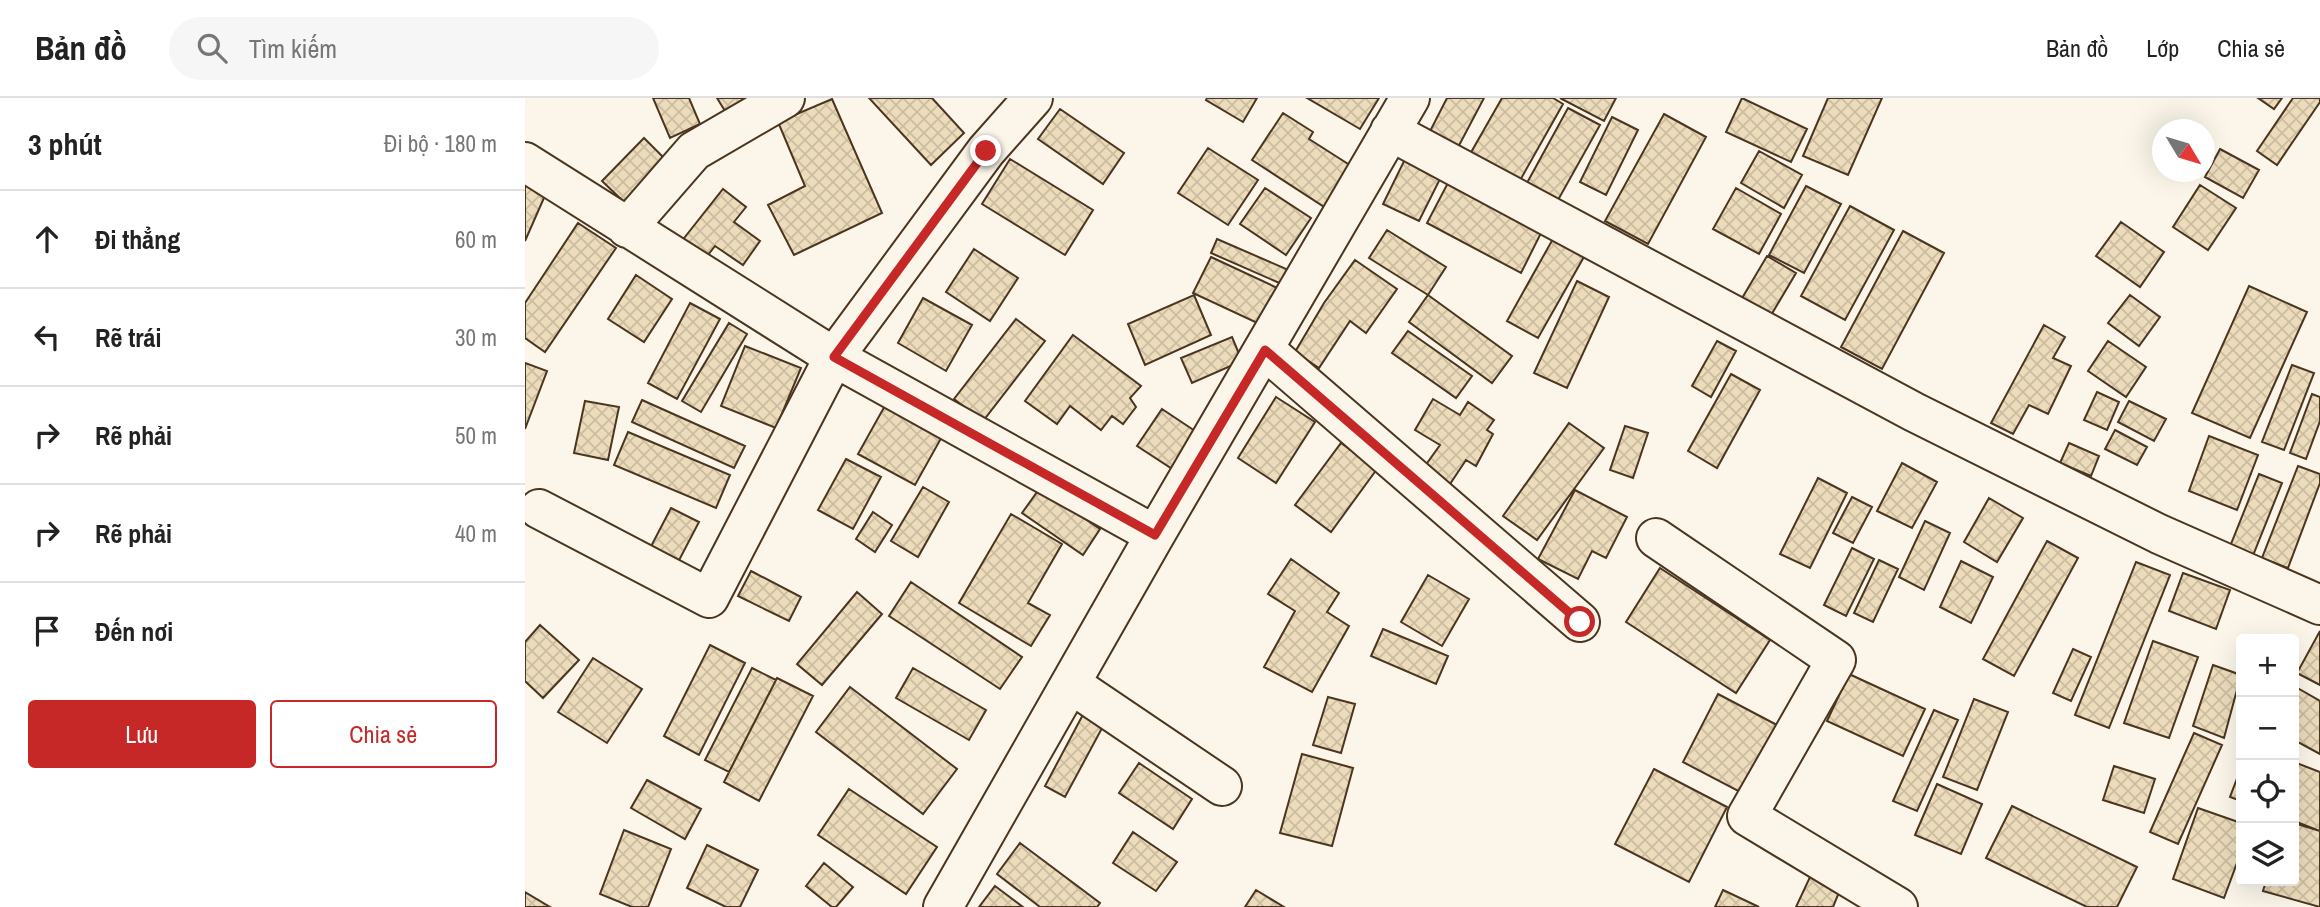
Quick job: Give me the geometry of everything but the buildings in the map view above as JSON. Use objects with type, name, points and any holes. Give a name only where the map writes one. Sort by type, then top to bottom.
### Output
[{"type":"street","points":[[627,228],[694,151],[785,98]]},
{"type":"street","points":[[539,509],[709,598],[834,357],[986,151],[1033,98]]},
{"type":"street","points":[[943,907],[1155,535],[1410,98]]},
{"type":"street","points":[[1390,131],[1914,412],[2159,534],[2320,604]]},
{"type":"street","points":[[525,162],[834,357],[1155,535]]},
{"type":"street","points":[[1265,350],[1580,622]]},
{"type":"street","points":[[1656,538],[1836,660],[1747,816],[1898,907]]},
{"type":"street","points":[[1072,684],[1222,786]]},
{"type":"route","points":[[986,151],[834,357],[1155,535],[1265,350],[1580,622]]}]
